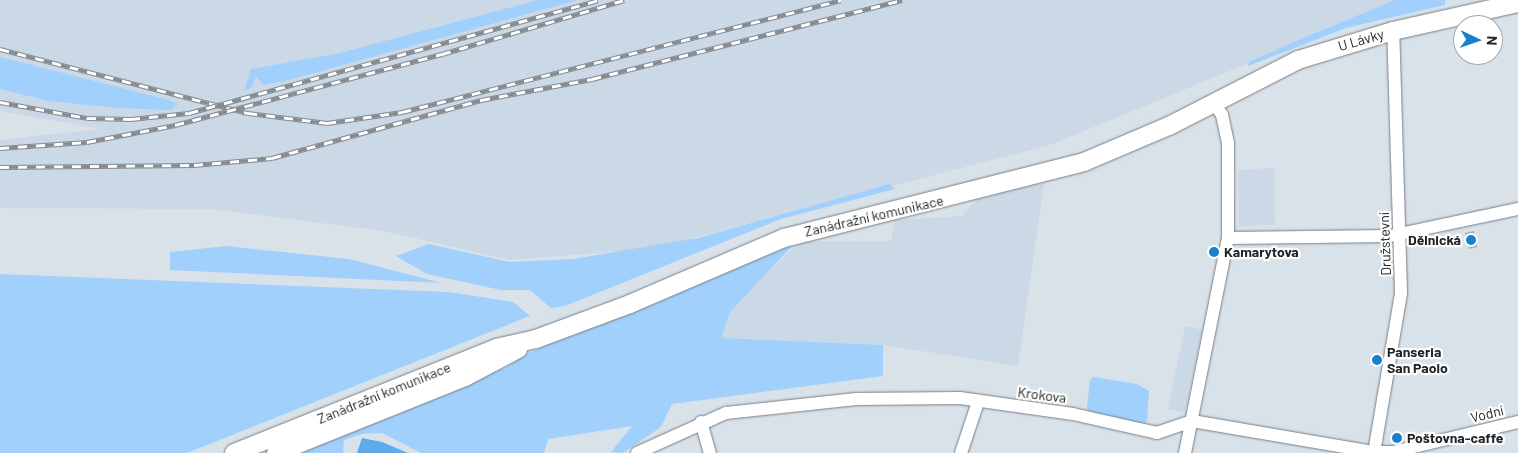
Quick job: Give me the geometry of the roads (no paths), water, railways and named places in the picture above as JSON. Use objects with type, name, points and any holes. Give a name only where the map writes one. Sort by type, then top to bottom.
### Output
[{"type":"main road","name":"U Lávky","points":[[1214,104],[1298,60],[1393,31],[1518,3]]},
{"type":"main road","name":"Zanádražní komunikace","points":[[276,453],[465,377],[536,339],[630,304],[784,238],[1076,164],[1214,104]]},
{"type":"main road","name":"Zanádražní komunikace","points":[[234,453],[496,348],[536,339]]},
{"type":"street","name":"Družstevní","points":[[1374,453],[1401,293],[1393,31]]},
{"type":"street","points":[[1185,453],[1228,238],[1228,143],[1225,124],[1214,104]]},
{"type":"street","points":[[1228,238],[1400,233],[1518,209]]},
{"type":"street","name":"Krokova","points":[[637,453],[701,422],[748,408],[856,399],[947,398],[1073,414],[1158,433],[1192,421],[1374,453]]},
{"type":"street","points":[[961,453],[978,402]]},
{"type":"street","points":[[701,422],[710,453]]},
{"type":"street","name":"Vodní","points":[[1374,453],[1393,452],[1518,422]]},
{"type":"railway","points":[[0,102],[87,118],[131,119],[189,113],[598,0]]},
{"type":"railway","points":[[0,148],[87,142],[175,125],[442,54],[624,0]]},
{"type":"railway","points":[[0,49],[248,113],[327,123],[402,112],[841,0]]},
{"type":"railway","points":[[0,167],[194,165],[272,158],[481,100],[592,79],[902,0]]},
{"type":"place","name":"Dělnická","points":[[1471,240]]},
{"type":"place","name":"Kamarytova","points":[[1214,252]]},
{"type":"place","name":"Panseria San Paolo","points":[[1377,360]]},
{"type":"place","name":"Poštovna-caffe","points":[[1397,438]]}]
